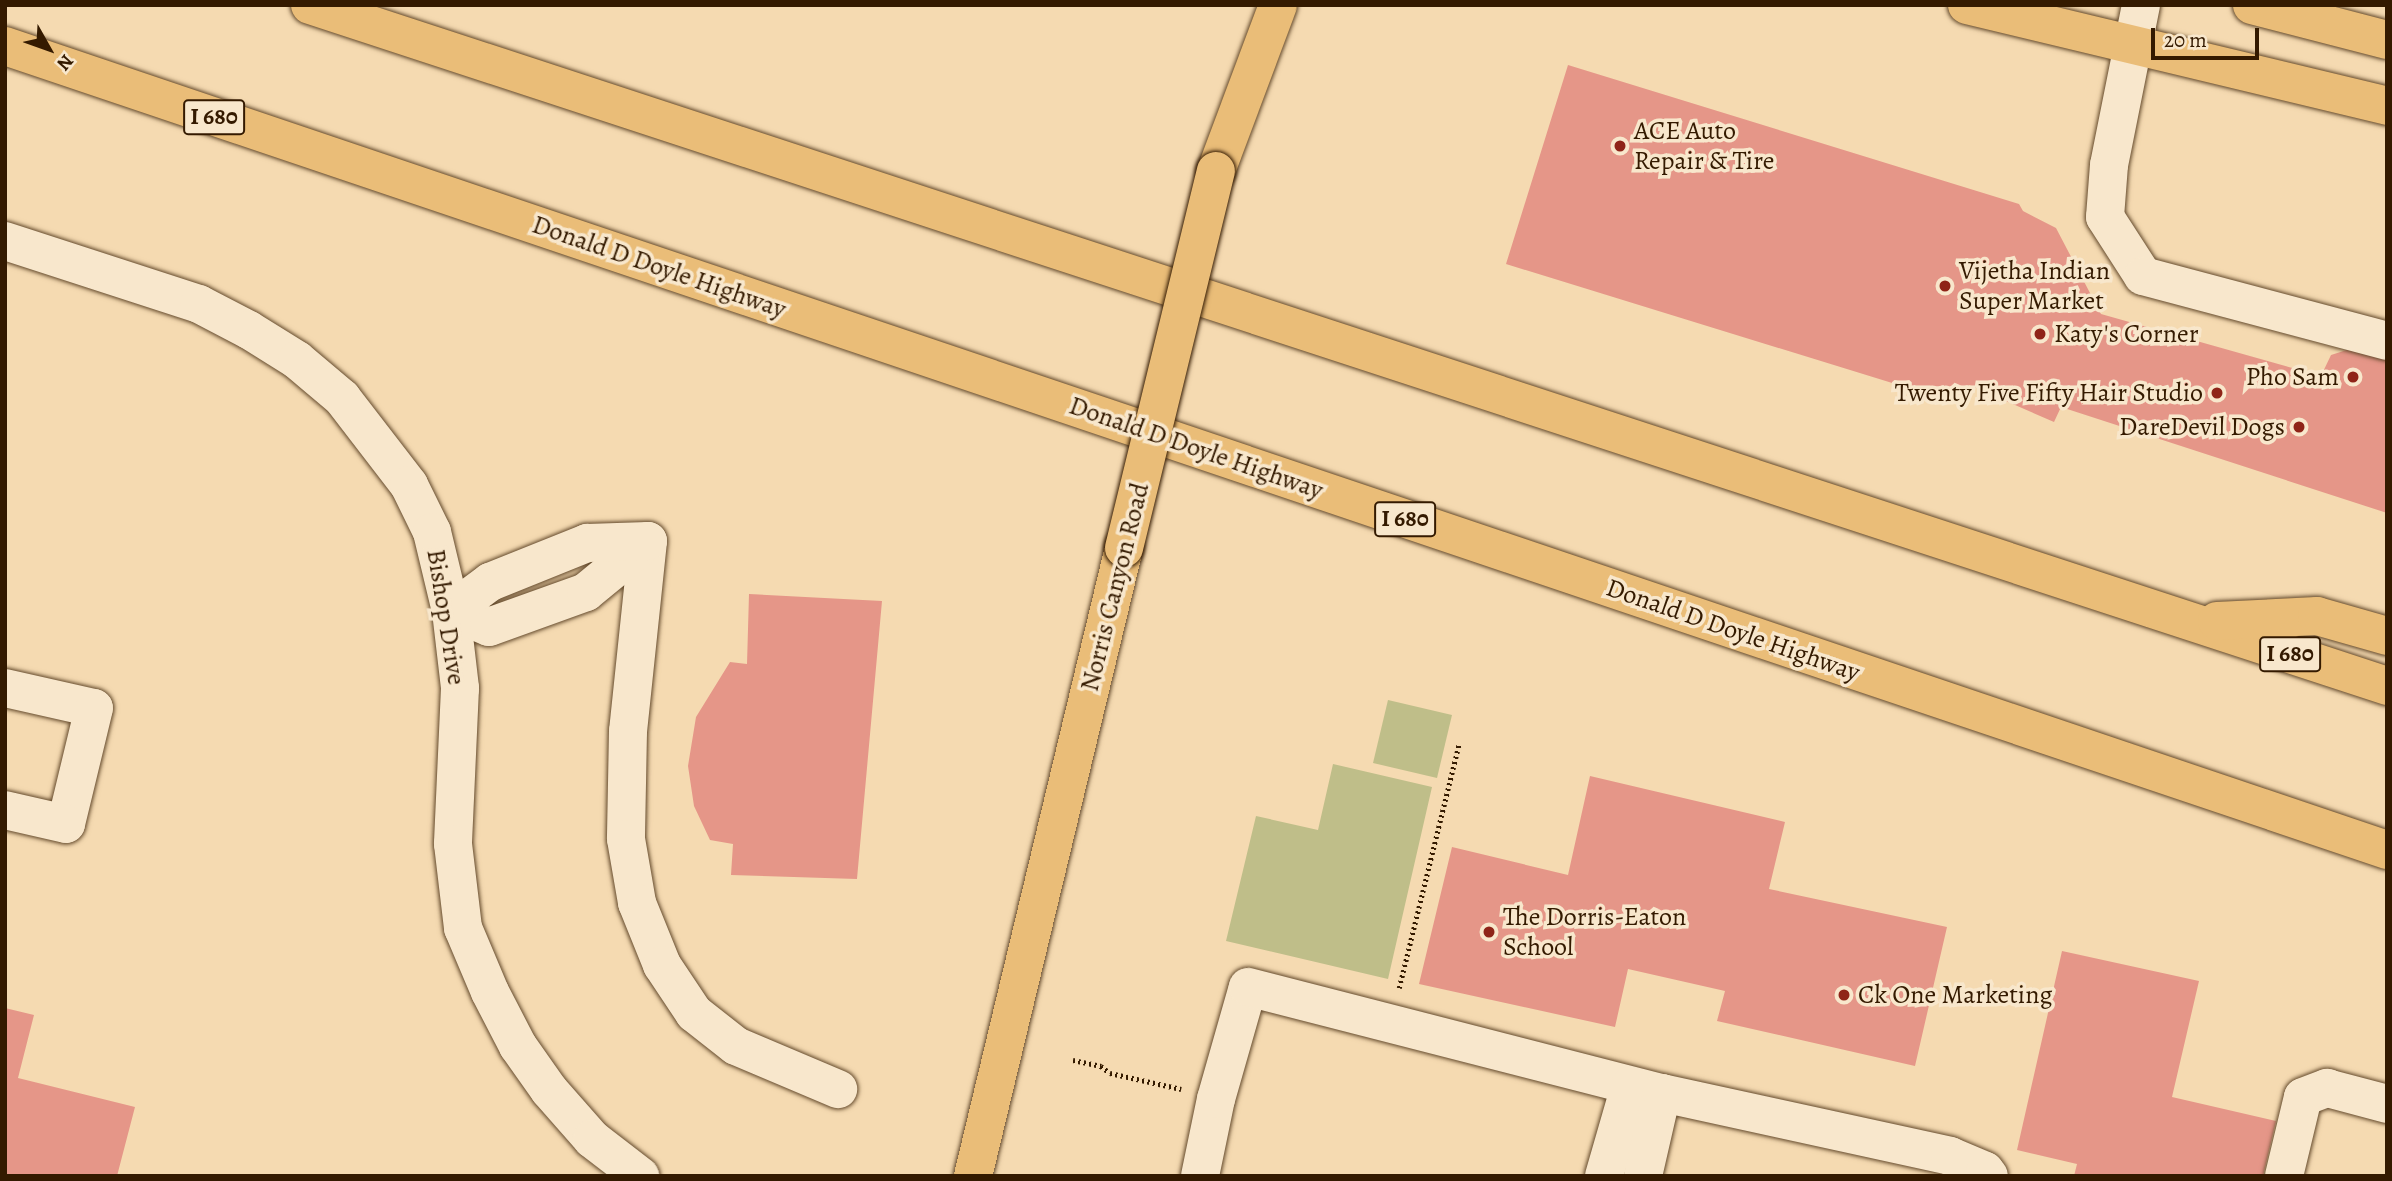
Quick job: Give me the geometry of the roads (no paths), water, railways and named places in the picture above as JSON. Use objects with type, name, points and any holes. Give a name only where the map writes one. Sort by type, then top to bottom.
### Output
[{"type":"main road","name":"I 680","points":[[310,5],[2387,686]]},
{"type":"main road","name":"Norris Canyon Road","points":[[974,1176],[1216,171],[1278,5]]},
{"type":"main road","points":[[1968,5],[2387,106]]},
{"type":"main road","points":[[2252,5],[2387,40]]},
{"type":"main road","name":"Donald D Doyle Highway","points":[[5,46],[2387,850]]},
{"type":"main road","points":[[2193,622],[2317,616],[2387,636]]},
{"type":"street","points":[[2141,5],[2109,165],[2105,216],[2143,276],[2387,341]]},
{"type":"street","name":"Bishop Drive","points":[[5,241],[199,304],[297,360],[342,398],[409,485],[432,532],[451,611],[460,688],[453,844],[463,928],[490,992],[518,1046],[549,1090],[592,1139],[640,1176]]},
{"type":"street","points":[[451,611],[491,582],[587,543],[648,541],[628,731],[626,839],[637,903],[662,965],[694,1013],[736,1046],[838,1089]]},
{"type":"street","points":[[5,688],[94,708],[65,824],[5,810]]},
{"type":"street","points":[[1200,1176],[1216,1099],[1248,987],[1646,1089],[1950,1156],[1985,1171],[1989,1176]]},
{"type":"street","points":[[2284,1176],[2303,1097],[2327,1088],[2387,1104]]},
{"type":"street","points":[[1604,1176],[1646,1089]]},
{"type":"street","points":[[1643,1176],[1646,1089]]},
{"type":"place","name":"ACE Auto Repair & Tire","points":[[1620,146]]},
{"type":"place","name":"Vijetha Indian Super Market","points":[[1945,286]]},
{"type":"place","name":"Katy's Corner","points":[[2040,334]]},
{"type":"place","name":"Pho Sam","points":[[2353,377]]},
{"type":"place","name":"Twenty Five Fifty Hair Studio","points":[[2217,393]]},
{"type":"place","name":"DareDevil Dogs","points":[[2299,427]]},
{"type":"place","name":"The Dorris-Eaton School","points":[[1489,932]]},
{"type":"place","name":"Ck One Marketing","points":[[1844,995]]}]
